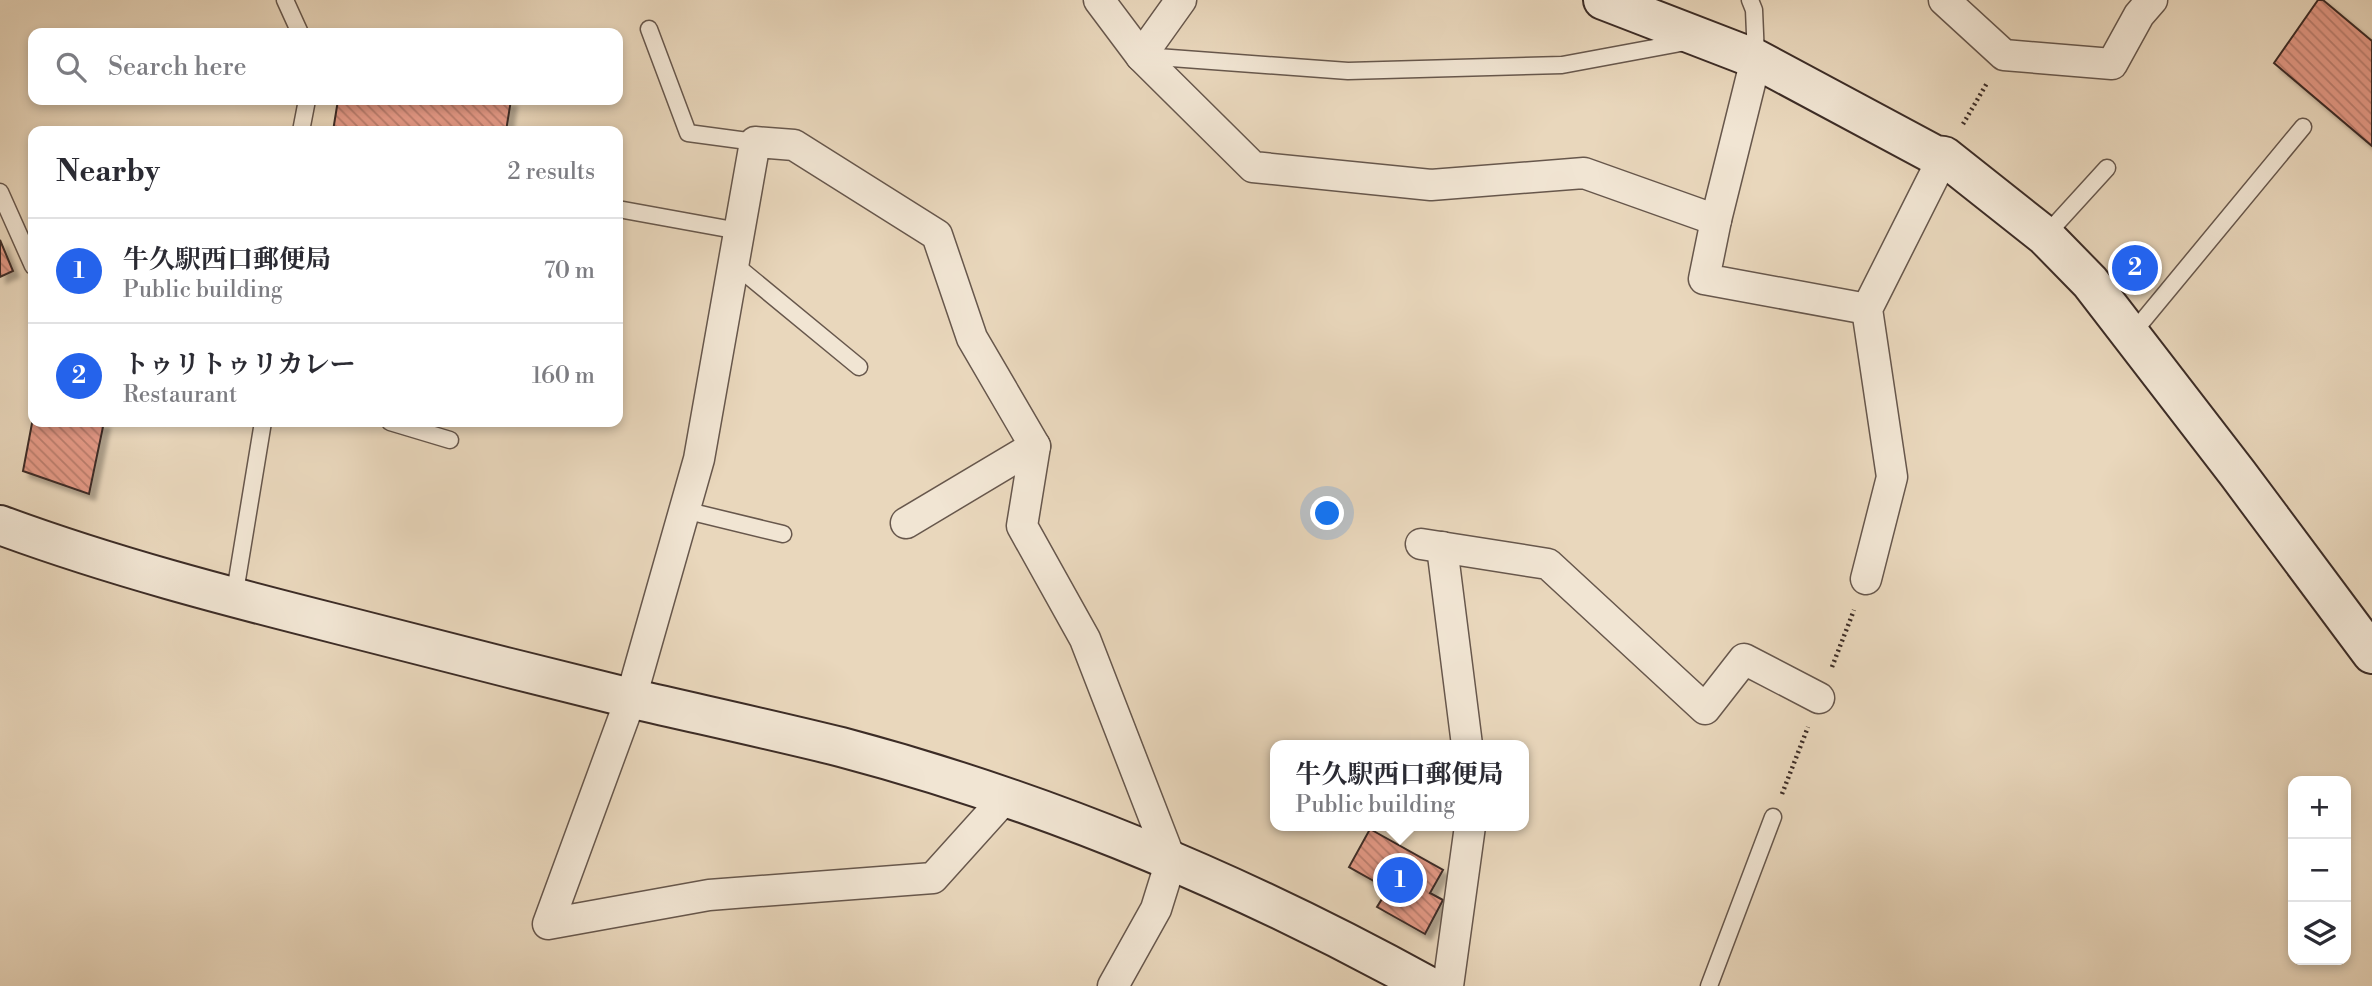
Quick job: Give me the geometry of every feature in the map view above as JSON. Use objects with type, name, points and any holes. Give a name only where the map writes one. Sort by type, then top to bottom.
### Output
[{"type":"street","points":[[1099,0],[1141,56],[1253,167],[1431,185],[1584,173],[1716,220]]},
{"type":"street","points":[[1141,56],[1181,0]]},
{"type":"street","points":[[1603,0],[1756,59],[1935,155],[1944,156],[2045,236],[2090,282],[2372,654]]},
{"type":"street","points":[[1944,0],[2004,55],[2112,64],[2138,15],[2152,0]]},
{"type":"street","points":[[1756,59],[1704,279],[1867,309]]},
{"type":"street","points":[[1006,797],[933,877],[709,895],[548,925],[631,698],[699,459],[755,142],[794,145],[937,235],[972,338],[1035,446],[1022,526],[1085,639],[1171,861],[1156,909],[1113,986]]},
{"type":"street","points":[[1866,579],[1892,477],[1867,309],[1944,156]]},
{"type":"street","points":[[906,523],[1035,446]]},
{"type":"street","points":[[11,529],[234,598],[842,748],[1006,797],[1171,861],[1310,923],[1429,985],[1469,831]]},
{"type":"street","points":[[1466,740],[1431,545],[1548,564],[1705,709],[1744,659],[1819,698]]},
{"type":"lane","points":[[285,0],[298,28]]},
{"type":"lane","points":[[1750,0],[1754,10],[1756,59]]},
{"type":"lane","points":[[649,29],[688,134],[755,142]]},
{"type":"lane","points":[[1141,56],[1348,71],[1562,65],[1702,39]]},
{"type":"lane","points":[[303,126],[306,105]]},
{"type":"lane","points":[[2131,335],[2302,127]]},
{"type":"lane","points":[[2045,236],[2107,168]]},
{"type":"lane","points":[[0,191],[28,255]]},
{"type":"lane","points":[[623,210],[739,230]]},
{"type":"lane","points":[[733,264],[859,368]]},
{"type":"lane","points":[[234,598],[262,427]]},
{"type":"lane","points":[[407,427],[450,440]]},
{"type":"lane","points":[[684,510],[783,534]]},
{"type":"lane","points":[[1709,986],[1773,817]]},
{"type":"path","points":[[1944,156],[2004,55]]},
{"type":"building","points":[[2318,0],[2323,0],[2372,41],[2372,146],[2274,63]]},
{"type":"building","points":[[337,105],[510,105],[507,126],[334,126]]},
{"type":"building","points":[[0,240],[13,271],[0,277]]},
{"type":"building","points":[[31,427],[103,427],[89,494],[23,471]]},
{"type":"building","points":[[1369,831],[1374,831],[1443,870],[1430,893],[1443,900],[1425,934],[1377,907],[1388,889],[1349,867]]},
{"type":"place","name":"トゥリトゥリカレー","points":[[2135,268]]},
{"type":"place","name":"牛久駅西口郵便局","points":[[1400,880]]}]
